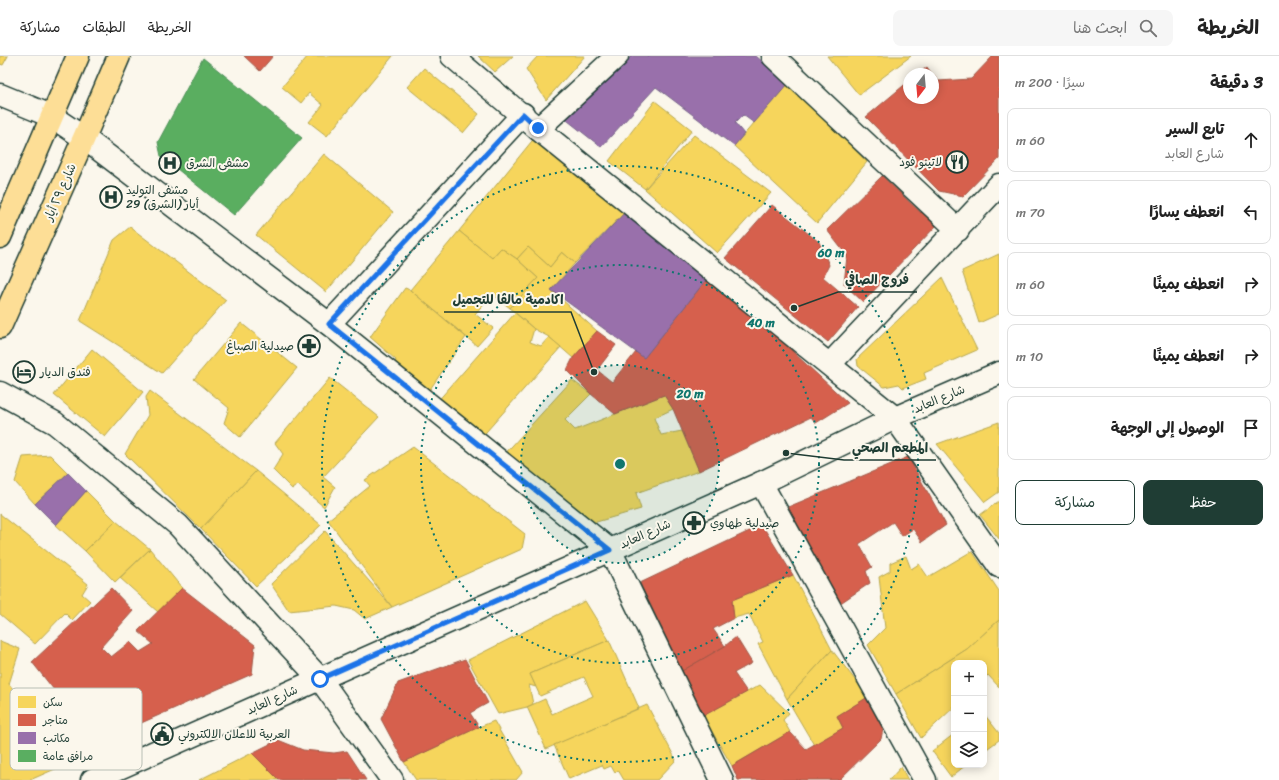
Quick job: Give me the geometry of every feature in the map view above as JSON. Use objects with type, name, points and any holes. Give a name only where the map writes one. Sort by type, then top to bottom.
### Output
[{"type":"main road","points":[[0,236],[78,56]]},
{"type":"main road","name":"شارع ٢٩ أيار","points":[[0,327],[119,56]]},
{"type":"street","points":[[452,56],[895,418],[999,566]]},
{"type":"street","points":[[329,324],[530,121],[617,56]]},
{"type":"street","points":[[773,56],[958,230]]},
{"type":"street","points":[[0,95],[51,116],[84,138],[329,324],[610,550],[722,780]]},
{"type":"street","points":[[830,364],[999,185]]},
{"type":"street","name":"شارع العابد","points":[[142,758],[762,483],[895,418],[999,373]]},
{"type":"street","points":[[0,393],[54,423],[178,525],[320,679],[392,780]]},
{"type":"street","points":[[762,483],[925,780]]},
{"type":"street","name":"شارع العابد","points":[[92,780],[115,770]]},
{"type":"building: سكن","points":[[0,56],[8,56],[3,65],[0,64]]},
{"type":"building: سكن","points":[[308,56],[393,56],[327,136],[309,122],[323,105],[309,93],[301,103],[282,87]]},
{"type":"building: سكن","points":[[478,56],[513,56],[495,72]]},
{"type":"building: سكن","points":[[538,56],[585,56],[546,100],[526,69]]},
{"type":"building: سكن","points":[[827,56],[911,56],[859,95]]},
{"type":"building: سكن","points":[[424,68],[479,114],[463,133],[407,87]]},
{"type":"building: سكن","points":[[788,84],[867,162],[817,223],[734,146]]},
{"type":"building: سكن","points":[[655,101],[692,130],[645,189],[609,161]]},
{"type":"building: سكن","points":[[540,131],[632,205],[575,263],[562,252],[550,267],[528,247],[517,259],[501,248],[492,258],[459,231]]},
{"type":"building: سكن","points":[[694,135],[771,193],[717,253],[645,189]]},
{"type":"building: سكن","points":[[324,154],[393,212],[326,292],[256,235]]},
{"type":"building: سكن","points":[[130,227],[226,300],[162,373],[80,321],[114,240]]},
{"type":"building: سكن","points":[[459,231],[492,258],[501,248],[517,259],[538,278],[510,308],[492,294],[475,314],[493,328],[477,346],[410,290]]},
{"type":"building: سكن","points":[[528,247],[550,267],[562,252],[575,263],[551,290],[597,331],[573,358],[549,337],[534,329],[510,308],[538,278],[517,259]]},
{"type":"building: سكن","points":[[999,254],[999,314],[979,323],[962,271]]},
{"type":"building: سكن","points":[[942,278],[977,350],[924,373],[926,379],[903,388],[899,384],[884,387],[858,366],[857,359]]},
{"type":"building: سكن","points":[[405,288],[410,290],[466,337],[426,395],[392,369],[396,360],[370,337]]},
{"type":"building: سكن","points":[[515,313],[534,329],[530,342],[541,346],[549,337],[561,347],[479,440],[436,403]]},
{"type":"building: سكن","points":[[241,323],[297,368],[240,437],[224,423],[229,408],[194,379]]},
{"type":"building: سكن","points":[[92,349],[143,392],[105,437],[54,395]]},
{"type":"building: سكن","points":[[330,378],[379,417],[323,477],[335,487],[324,507],[298,485],[292,489],[273,470],[283,454],[275,443]]},
{"type":"building: سكن","points":[[572,380],[591,394],[565,420],[575,430],[664,395],[673,409],[654,418],[661,435],[682,431],[699,471],[636,493],[641,509],[586,525],[502,457]]},
{"type":"building: سكن","points":[[150,391],[256,471],[201,529],[125,454],[148,415],[146,397]]},
{"type":"building: سكن","points":[[999,422],[999,492],[985,502],[937,444]]},
{"type":"building: سكن","points":[[413,447],[525,534],[522,549],[392,607],[328,520],[370,486],[365,480]]},
{"type":"building: سكن","points":[[50,455],[68,473],[35,504],[15,482],[23,457]]},
{"type":"building: سكن","points":[[256,471],[321,525],[256,586],[201,529]]},
{"type":"building: سكن","points":[[86,491],[116,521],[85,551],[56,525]]},
{"type":"building: سكن","points":[[999,501],[999,539],[980,515]]},
{"type":"building: سكن","points":[[0,514],[88,584],[82,594],[90,601],[72,620],[65,613],[35,644],[0,614]]},
{"type":"building: سكن","points":[[116,521],[150,549],[115,582],[85,551]]},
{"type":"building: سكن","points":[[325,531],[392,607],[365,619],[354,610],[336,606],[289,611],[271,584]]},
{"type":"building: سكن","points":[[150,549],[182,588],[158,612],[120,578]]},
{"type":"building: سكن","points":[[972,551],[999,591],[999,620],[967,649],[896,694],[868,645],[885,628],[879,577],[890,571],[890,563],[906,556],[911,569],[919,564],[928,577]]},
{"type":"building: سكن","points":[[793,575],[832,650],[787,699],[758,644],[763,642],[749,614],[734,618],[732,600]]},
{"type":"building: سكن","points":[[585,601],[609,640],[530,674],[536,687],[529,685],[533,704],[527,707],[498,714],[468,660]]},
{"type":"building: سكن","points":[[999,620],[999,687],[988,675],[987,676],[987,660],[951,660],[951,710],[921,738],[896,694],[967,649]]},
{"type":"building: سكن","points":[[609,640],[639,708],[546,749],[527,707],[545,699],[552,714],[593,696],[584,677],[540,696],[530,674]]},
{"type":"building: سكن","points":[[0,641],[20,649],[9,684],[12,688],[10,688],[10,770],[53,770],[30,780],[0,780]]},
{"type":"building: سكن","points":[[832,650],[868,697],[837,716],[843,728],[814,745],[787,699]]},
{"type":"building: سكن","points":[[760,685],[789,713],[783,720],[790,732],[732,766],[703,716]]},
{"type":"building: سكن","points":[[647,705],[676,760],[657,780],[624,780],[618,770],[615,773],[611,766],[604,769],[602,765],[569,779],[554,745]]},
{"type":"building: سكن","points":[[987,718],[999,733],[999,740],[987,749]]},
{"type":"building: سكن","points":[[494,721],[523,772],[516,780],[416,780],[404,762],[479,727]]},
{"type":"building: سكن","points":[[951,736],[951,768],[962,768],[951,777],[932,751]]},
{"type":"building: سكن","points":[[252,753],[279,780],[199,780]]},
{"type":"building: سكن","points":[[901,767],[908,780],[889,780]]},
{"type":"building: متاجر","points":[[244,56],[273,56],[260,71]]},
{"type":"building: متاجر","points":[[993,56],[999,56],[999,159],[963,196],[939,191],[866,117],[903,86],[903,104],[939,104],[939,81],[971,79]]},
{"type":"building: متاجر","points":[[882,176],[921,213],[925,209],[938,224],[863,302],[844,284],[847,256],[827,230]]},
{"type":"building: متاجر","points":[[772,205],[819,242],[829,265],[823,277],[858,307],[828,342],[725,258]]},
{"type":"building: متاجر","points":[[710,275],[848,403],[816,423],[811,417],[699,471],[673,409],[664,395],[615,414],[591,394],[567,370],[573,358],[597,331],[616,345],[597,370],[612,382],[636,352],[644,358]]},
{"type":"building: متاجر","points":[[908,457],[946,525],[922,542],[913,529],[902,536],[893,522],[859,544],[872,567],[866,571],[870,583],[839,604],[788,507]]},
{"type":"building: متاجر","points":[[762,525],[793,575],[732,600],[734,618],[713,629],[725,646],[682,671],[640,583]]},
{"type":"building: متاجر","points":[[111,588],[133,611],[101,647],[111,657],[130,642],[140,652],[153,644],[138,631],[182,588],[255,645],[252,674],[142,723],[142,688],[53,688],[32,662]]},
{"type":"building: متاجر","points":[[736,637],[752,663],[734,673],[747,692],[703,716],[682,671],[725,646]]},
{"type":"building: متاجر","points":[[465,659],[488,703],[470,713],[479,727],[404,762],[381,719],[398,683]]},
{"type":"building: متاجر","points":[[868,697],[883,729],[881,739],[839,780],[738,780],[732,766],[790,732],[806,749],[843,728],[837,716]]},
{"type":"building: متاجر","points":[[278,740],[303,750],[334,753],[347,751],[366,780],[279,780],[252,753]]},
{"type":"building: مكاتب","points":[[632,56],[756,56],[788,84],[754,123],[743,115],[735,123],[744,134],[734,146],[656,87],[601,147],[563,117]]},
{"type":"building: مكاتب","points":[[632,205],[710,275],[644,358],[551,290]]},
{"type":"building: مكاتب","points":[[68,473],[86,491],[56,525],[35,504]]},
{"type":"building: مرافق عامة","points":[[203,58],[302,138],[234,215],[161,156],[158,142]]},
{"type":"place","name":"لاتينو فود","points":[[957,162]]},
{"type":"place","name":"مشفى الشرق","points":[[170,163]]},
{"type":"place","name":"مشفى التوليد 29 أيار (الشرق)","points":[[111,197]]},
{"type":"place","name":"فروج الصافي","points":[[794,308]]},
{"type":"place","name":"صيدلية الصباغ","points":[[309,346]]},
{"type":"place","name":"فندق الديار","points":[[24,372]]},
{"type":"place","name":"اكادمية مالڤا للتجميل","points":[[594,372]]},
{"type":"place","name":"المطعم الصحي","points":[[786,453]]},
{"type":"place","name":"صيدلية طهاوي","points":[[694,523]]},
{"type":"place","name":"العربية للاعلان الالكتروني","points":[[162,734]]},
{"type":"route","points":[[320,679],[610,550],[329,324],[523,114],[538,128]]}]
